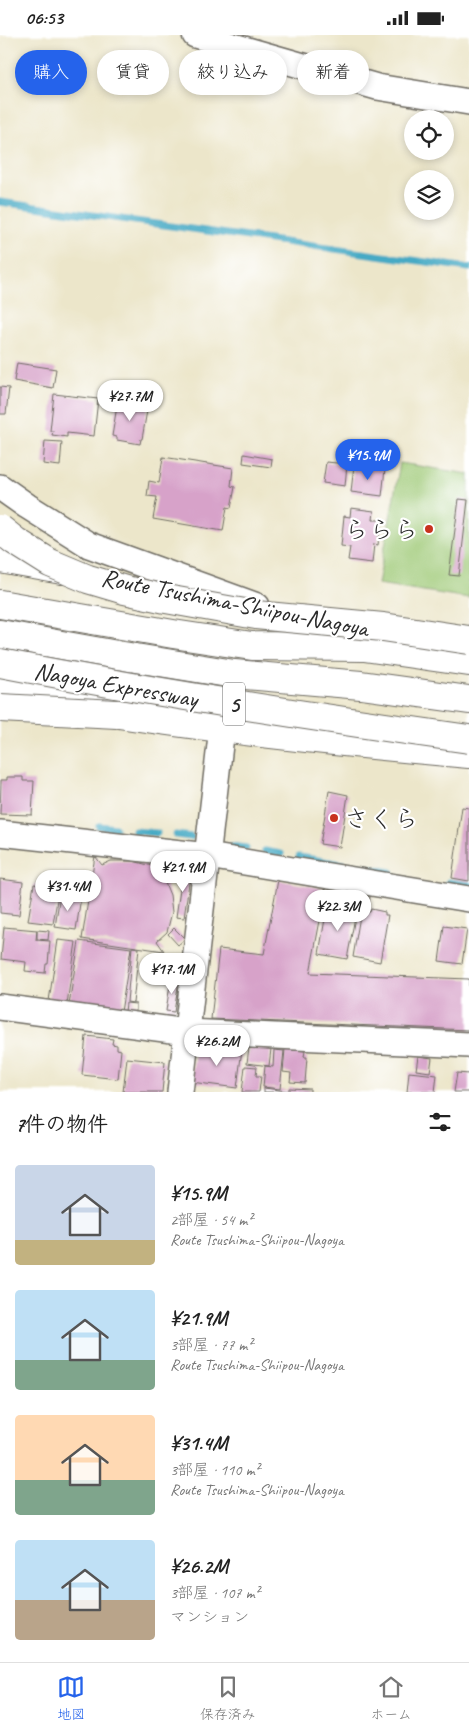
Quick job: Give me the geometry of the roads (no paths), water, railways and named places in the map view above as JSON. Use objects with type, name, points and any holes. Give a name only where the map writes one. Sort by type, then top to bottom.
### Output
[{"type":"main road","points":[[0,529],[50,563],[88,579],[125,590],[256,615],[383,627],[469,640]]},
{"type":"main road","name":"Route Tsushima-Shiipou-Nagoya","points":[[0,559],[469,646]]},
{"type":"main road","points":[[0,604],[252,646],[364,647],[469,662]]},
{"type":"main road","name":"Nagoya Expressway","points":[[0,634],[234,674],[361,685],[469,700]]},
{"type":"main road","name":"Nagoya Expressway","points":[[0,663],[201,699],[469,739]]},
{"type":"main road","points":[[0,687],[105,694],[238,699],[469,725]]},
{"type":"main road","points":[[0,696],[199,727],[469,754]]},
{"type":"main road","points":[[0,704],[222,736],[469,763]]},
{"type":"main road","points":[[0,708],[116,714]]},
{"type":"street","points":[[195,35],[377,87],[469,102]]},
{"type":"street","points":[[0,487],[89,545],[257,606]]},
{"type":"street","points":[[180,1092],[222,736]]},
{"type":"street","points":[[0,833],[208,856],[469,899]]},
{"type":"street","points":[[0,1007],[187,1032],[469,1045]]},
{"type":"waterway","points":[[0,202],[469,268]]},
{"type":"waterway","points":[[99,826],[115,828]]},
{"type":"waterway","points":[[135,831],[157,833]]},
{"type":"waterway","points":[[176,835],[191,837]]},
{"type":"waterway","points":[[232,846],[246,848]]},
{"type":"waterway","points":[[265,851],[281,854]]},
{"type":"waterway","points":[[299,857],[342,864]]},
{"type":"waterway","points":[[359,867],[391,872]]},
{"type":"waterway","points":[[449,882],[469,885]]},
{"type":"place","name":"ららら","points":[[429,529]]},
{"type":"place","name":"さくら","points":[[334,818]]}]
